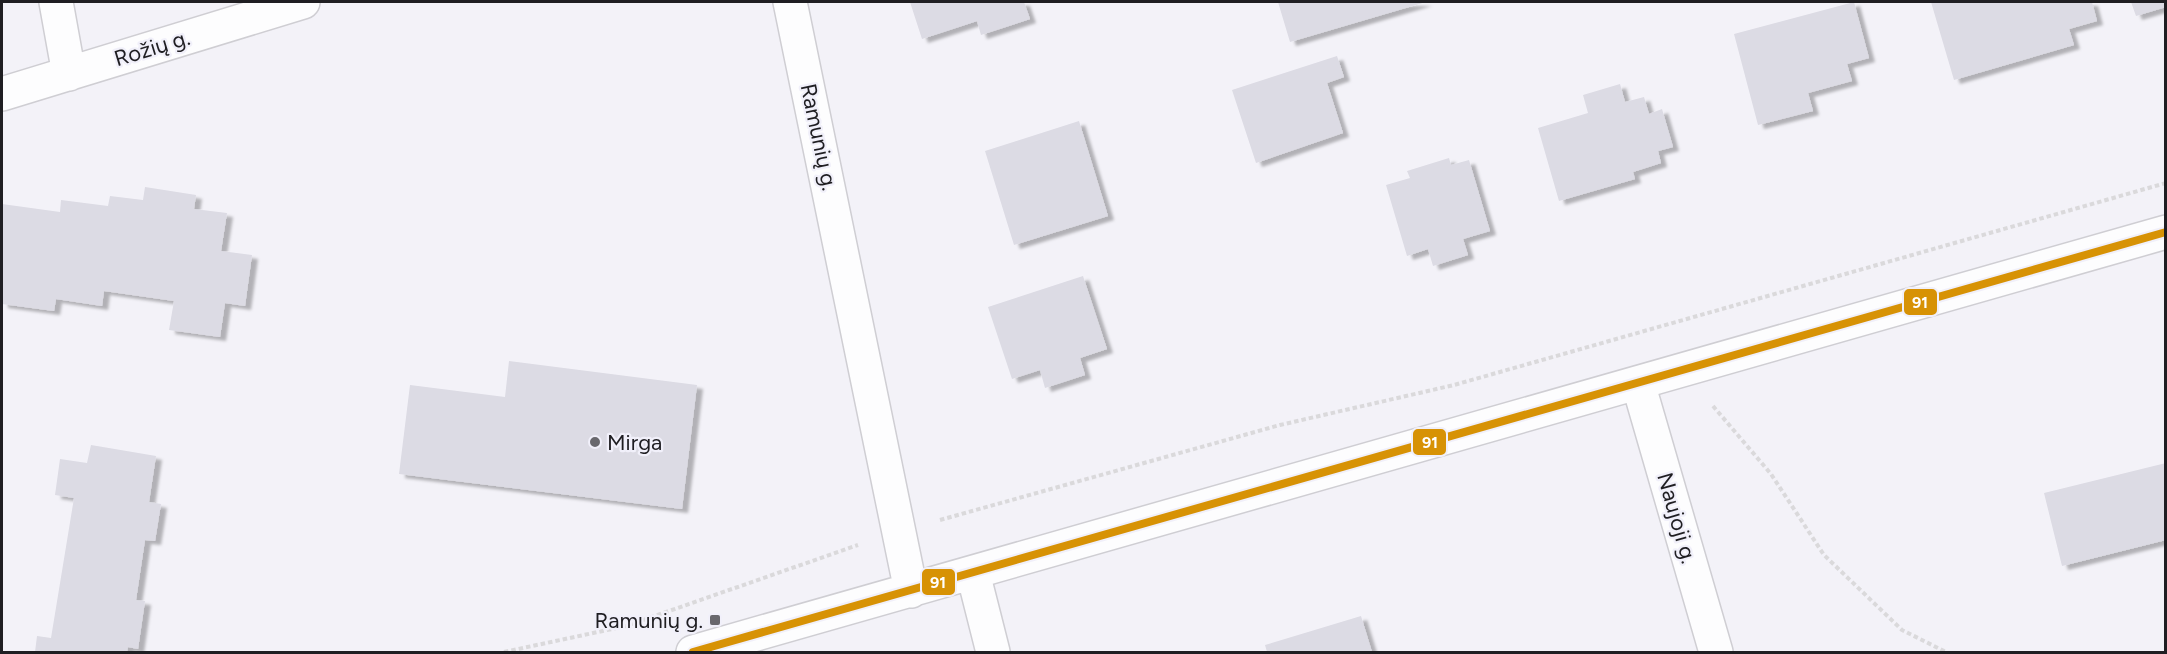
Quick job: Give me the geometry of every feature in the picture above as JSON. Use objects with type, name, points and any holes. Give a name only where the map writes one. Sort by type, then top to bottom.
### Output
[{"type":"street","points":[[56,2],[69,74]]},
{"type":"street","name":"Rožių g.","points":[[2,94],[303,2]]},
{"type":"street","name":"Ramunių g.","points":[[790,2],[911,591]]},
{"type":"street","points":[[693,652],[2166,232]]},
{"type":"street","name":"Naujoji g.","points":[[1638,383],[1716,652]]},
{"type":"street","points":[[973,573],[993,652]]},
{"type":"path","points":[[504,652],[626,626],[899,531],[1280,425],[1454,386],[2166,183]]},
{"type":"path","points":[[1679,371],[1729,422],[1771,474],[1824,555],[1902,630],[1946,652]]},
{"type":"building","points":[[910,2],[1024,2],[1030,19],[981,35],[977,21],[922,39]]},
{"type":"building","points":[[1278,2],[1426,2],[1290,42]]},
{"type":"building","points":[[1854,2],[1869,58],[1847,64],[1852,81],[1808,93],[1813,111],[1758,125],[1734,34]]},
{"type":"building","points":[[1931,2],[2092,2],[2097,21],[2069,29],[2074,45],[1954,80]]},
{"type":"building","points":[[2131,2],[2166,2],[2166,7],[2136,16]]},
{"type":"building","points":[[1337,56],[1344,77],[1327,83],[1343,133],[1256,163],[1232,90]]},
{"type":"building","points":[[1620,84],[1625,102],[1644,97],[1649,114],[1662,109],[1673,147],[1658,151],[1661,163],[1633,172],[1635,179],[1559,201],[1538,128],[1588,113],[1583,95]]},
{"type":"building","points":[[1079,121],[1108,216],[1014,245],[985,151]]},
{"type":"building","points":[[1449,158],[1451,165],[1469,160],[1490,231],[1463,239],[1468,255],[1433,266],[1428,249],[1407,256],[1386,185],[1410,178],[1407,171]]},
{"type":"building","points":[[145,187],[196,195],[194,209],[227,213],[221,251],[252,255],[245,306],[225,303],[220,337],[169,330],[174,301],[104,291],[102,306],[56,299],[54,311],[2,304],[2,204],[60,212],[61,200],[108,206],[110,196],[143,200]]},
{"type":"building","points":[[1083,276],[1107,349],[1080,358],[1085,375],[1045,388],[1040,370],[1012,379],[988,307]]},
{"type":"building","name":"Mirga","points":[[509,361],[697,385],[682,509],[399,474],[410,385],[505,397]]},
{"type":"building","points":[[91,445],[156,456],[149,502],[161,504],[155,541],[145,540],[136,600],[145,601],[138,649],[128,647],[127,652],[35,652],[37,636],[51,638],[74,498],[55,495],[60,459],[87,463]]},
{"type":"building","points":[[2166,463],[2166,540],[2062,566],[2044,493]]},
{"type":"building","points":[[1361,616],[1372,652],[1267,652],[1265,645]]},
{"type":"transit line","name":"91","points":[[693,652],[2166,232]]},
{"type":"place","name":"Mirga","points":[[595,442]]},
{"type":"place","name":"Ramunių g.","points":[[715,620]]}]
